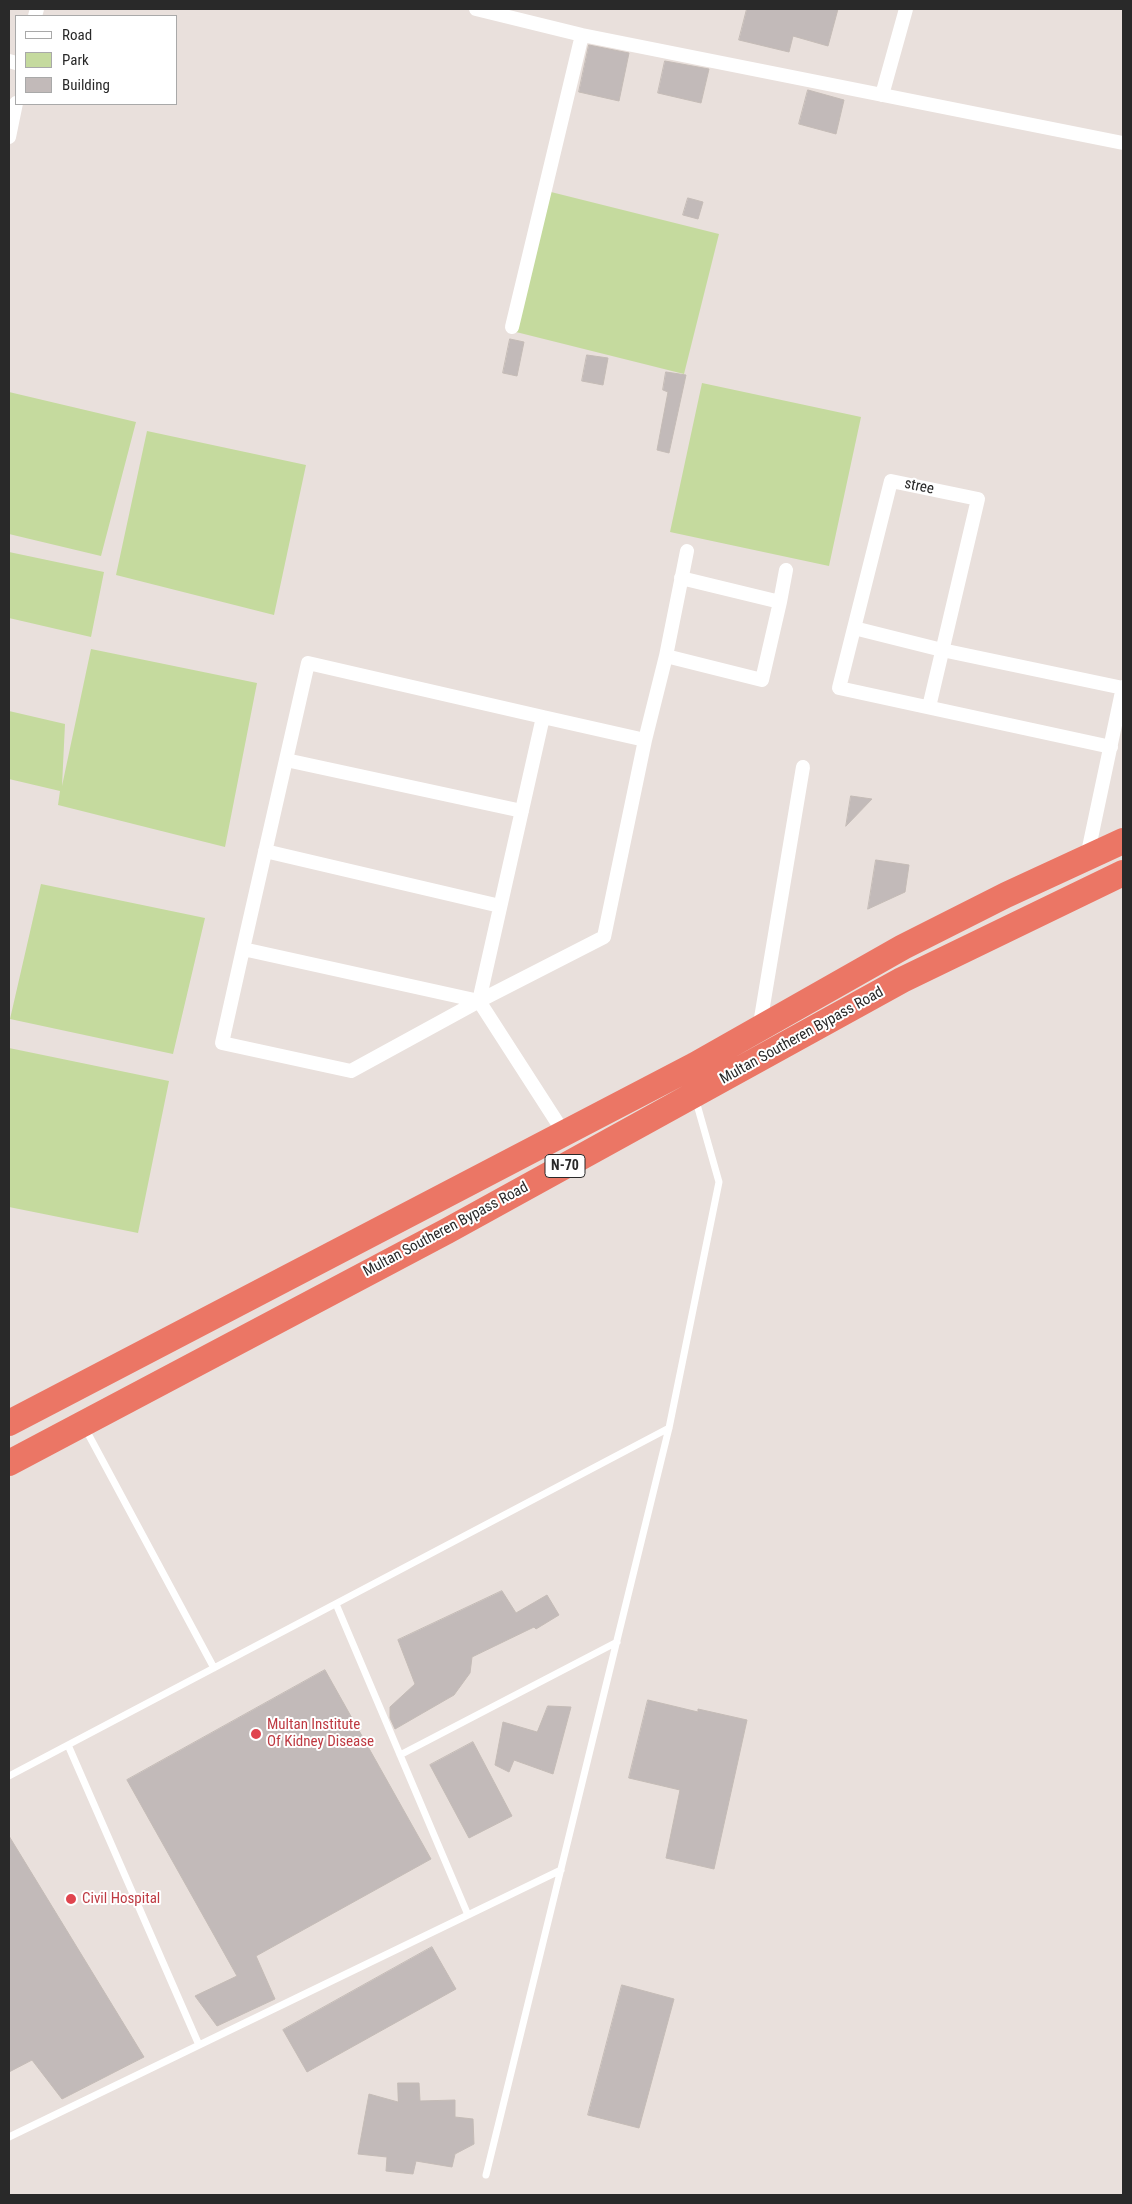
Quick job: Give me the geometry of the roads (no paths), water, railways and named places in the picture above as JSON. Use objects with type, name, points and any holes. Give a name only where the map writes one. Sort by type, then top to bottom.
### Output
[{"type":"highway","name":"Multan Southeren Bypass Road","points":[[9,1423],[564,1134],[759,1030],[903,947],[1006,895],[1123,841]]},
{"type":"highway","name":"Multan Southeren Bypass Road","points":[[9,1463],[447,1230],[902,980],[1123,873]]},
{"type":"street","points":[[476,9],[582,35],[1123,143]]},
{"type":"street","points":[[882,95],[906,9]]},
{"type":"street","points":[[512,327],[582,35]]},
{"type":"street","points":[[9,137],[16,105]]},
{"type":"street","name":"stree","points":[[929,707],[978,499],[891,481],[839,688],[1110,747]]},
{"type":"street","points":[[645,740],[308,663],[222,1043],[351,1071],[479,1001],[604,937],[687,552]]},
{"type":"street","points":[[666,656],[762,680],[786,570]]},
{"type":"street","points":[[681,578],[780,602]]},
{"type":"street","points":[[854,628],[942,650],[1123,687],[1087,857]]},
{"type":"street","points":[[479,1001],[543,716]]},
{"type":"street","points":[[286,760],[522,811]]},
{"type":"street","points":[[759,1030],[803,767]]},
{"type":"street","points":[[265,851],[500,906]]},
{"type":"street","points":[[243,949],[479,1001],[564,1134]]},
{"type":"lane","points":[[486,2174],[669,1428],[719,1182],[694,1095]]},
{"type":"lane","points":[[83,1424],[214,1668]]},
{"type":"lane","points":[[9,1776],[669,1428]]},
{"type":"lane","points":[[336,1604],[468,1915]]},
{"type":"lane","points":[[400,1755],[616,1642]]},
{"type":"lane","points":[[68,1745],[199,2045]]},
{"type":"lane","points":[[9,2137],[560,1870]]},
{"type":"place","name":"Multan Institute Of Kidney Disease","points":[[256,1734]]},
{"type":"place","name":"Civil Hospital","points":[[71,1899]]}]
